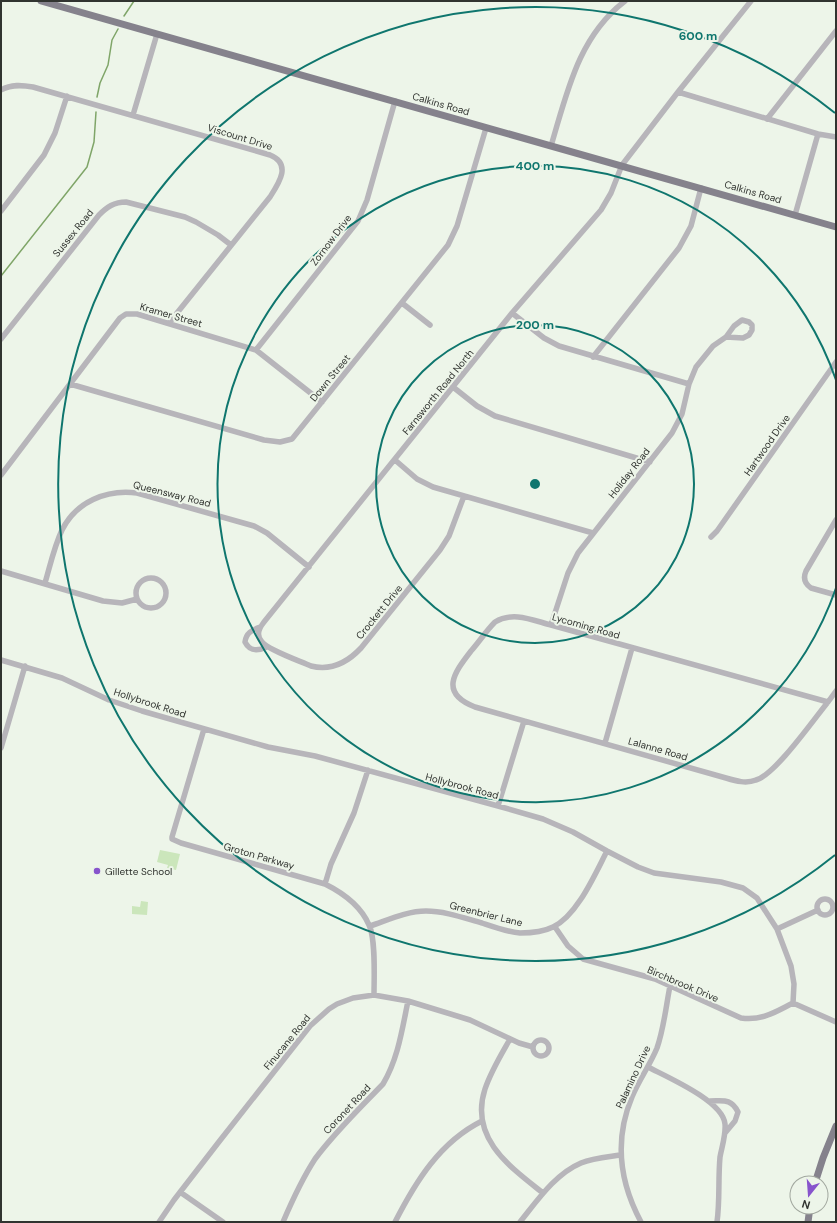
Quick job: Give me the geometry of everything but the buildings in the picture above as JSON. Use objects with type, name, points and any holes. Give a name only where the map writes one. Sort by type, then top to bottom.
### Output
[{"type":"main road","name":"Calkins Road","points":[[41,1],[836,226]]},
{"type":"main road","points":[[818,1175],[836,1126]]},
{"type":"street","points":[[551,146],[572,77],[584,51],[602,23],[624,1]]},
{"type":"street","name":"Farnsworth Road North","points":[[260,627],[512,313],[601,210],[611,193],[622,165],[751,1]]},
{"type":"street","points":[[767,119],[836,31]]},
{"type":"street","points":[[134,115],[157,34]]},
{"type":"street","name":"Viscount Drive","points":[[1,90],[10,86],[25,85],[270,154],[281,162],[282,171],[270,196],[169,323]]},
{"type":"street","points":[[678,92],[836,138]]},
{"type":"street","points":[[1,211],[44,155],[55,133],[67,96]]},
{"type":"street","name":"Zornow Drive","points":[[256,350],[358,221],[367,200],[395,101]]},
{"type":"street","name":"Down Street","points":[[70,384],[264,440],[275,442],[292,439],[448,245],[454,234],[486,128]]},
{"type":"street","points":[[795,215],[818,134]]},
{"type":"street","points":[[593,357],[679,248],[691,226],[701,188]]},
{"type":"street","name":"Sussex Road","points":[[1,339],[99,215],[111,205],[126,202],[185,218],[207,227],[230,245]]},
{"type":"street","points":[[402,303],[430,325]]},
{"type":"street","points":[[512,313],[548,341],[564,348],[689,384]]},
{"type":"street","name":"Kramer Street","points":[[1,475],[122,316],[126,314],[137,314],[256,350],[322,402]]},
{"type":"street","name":"Holiday Road","points":[[551,624],[564,582],[572,563],[593,533],[650,462],[677,424],[685,404],[689,384],[696,367],[706,353],[718,341],[726,337],[737,323],[742,320],[749,322],[752,325],[752,330],[749,335],[743,338],[726,337]]},
{"type":"street","name":"Hartwood Drive","points":[[710,537],[717,531],[836,362]]},
{"type":"street","points":[[453,387],[477,406],[494,416],[650,462]]},
{"type":"street","points":[[395,460],[422,482],[433,487],[593,533]]},
{"type":"street","name":"Queensway Road","points":[[45,583],[59,536],[73,514],[95,498],[120,492],[137,493],[254,526],[267,533],[309,567]]},
{"type":"street","name":"Crockett Drive","points":[[260,627],[246,635],[245,642],[250,648],[255,650],[267,647],[317,668],[340,665],[351,658],[361,648],[440,550],[449,536],[464,496]]},
{"type":"street","points":[[836,520],[806,571],[804,579],[807,585],[811,588],[836,595]]},
{"type":"street","points":[[1,571],[108,602],[122,603],[137,599]]},
{"type":"street","points":[[147,579],[156,580],[164,586],[164,600],[157,607],[148,608],[143,606],[137,599],[136,594],[139,585],[147,579]]},
{"type":"street","name":"Lycoming Road","points":[[524,721],[466,704],[460,700],[453,687],[453,680],[459,667],[490,628],[501,618],[509,616],[551,624],[828,702]]},
{"type":"street","points":[[260,627],[259,638],[267,647]]},
{"type":"street","points":[[605,743],[632,648]]},
{"type":"street","name":"Hollybrook Road","points":[[1,660],[62,678],[128,707],[268,747],[315,756],[368,770],[498,806],[558,825],[578,834],[638,867],[654,873],[721,882],[743,888],[757,898],[777,929],[791,966],[794,984],[793,1003]]},
{"type":"street","points":[[1,748],[25,666]]},
{"type":"street","name":"Lalanne Road","points":[[524,721],[740,782],[755,781],[762,778],[774,768],[836,691]]},
{"type":"street","points":[[498,806],[524,721]]},
{"type":"street","name":"Groton Parkway","points":[[204,729],[172,838],[181,842],[325,884],[352,902],[362,912],[370,926],[374,959],[374,995]]},
{"type":"street","points":[[325,884],[336,852],[354,813],[368,770]]},
{"type":"street","points":[[555,927],[575,907],[592,881],[607,851]]},
{"type":"street","points":[[777,929],[818,910]]},
{"type":"street","name":"Greenbrier Lane","points":[[370,926],[397,916],[426,911],[453,915],[519,933],[544,931],[555,927]]},
{"type":"street","name":"Birchbrook Drive","points":[[555,927],[568,946],[583,959],[655,979],[741,1018],[761,1018],[793,1003]]},
{"type":"street","name":"Palamino Drive","points":[[640,1222],[631,1203],[625,1184],[620,1155],[621,1136],[627,1110],[635,1089],[648,1067],[660,1039],[670,986]]},
{"type":"street","name":"Finucane Road","points":[[159,1222],[180,1192],[271,1075],[310,1026],[329,1008],[353,998],[374,995],[408,1001],[470,1020],[519,1043],[533,1047]]},
{"type":"street","name":"Coronet Road","points":[[283,1222],[290,1204],[315,1160],[330,1141],[383,1084],[396,1054],[408,1001]]},
{"type":"street","points":[[793,1003],[836,1022]]},
{"type":"street","points":[[510,1039],[485,1088],[482,1104],[482,1120],[488,1138],[498,1155],[543,1193]]},
{"type":"street","points":[[648,1067],[710,1101],[722,1114],[725,1123],[725,1133],[720,1158],[717,1222]]},
{"type":"street","points":[[710,1101],[729,1102],[734,1105],[738,1112],[735,1121],[725,1133]]},
{"type":"street","points":[[395,1222],[415,1185],[437,1156],[457,1136],[482,1120]]},
{"type":"street","points":[[520,1222],[543,1193],[561,1175],[574,1166],[597,1158],[620,1155]]},
{"type":"street","points":[[180,1192],[223,1222]]},
{"type":"green space","points":[[160,850],[180,854],[176,870],[167,868],[168,865],[157,862]]},
{"type":"green space","points":[[141,901],[148,902],[147,915],[132,914],[132,906],[140,907]]},
{"type":"waterway","points":[[124,16],[134,1]]},
{"type":"waterway","points":[[97,97],[100,83],[108,65],[112,40],[118,29]]},
{"type":"waterway","points":[[1,276],[87,167],[94,142],[96,112]]},
{"type":"place","name":"Gillette School","points":[[97,871]]}]
